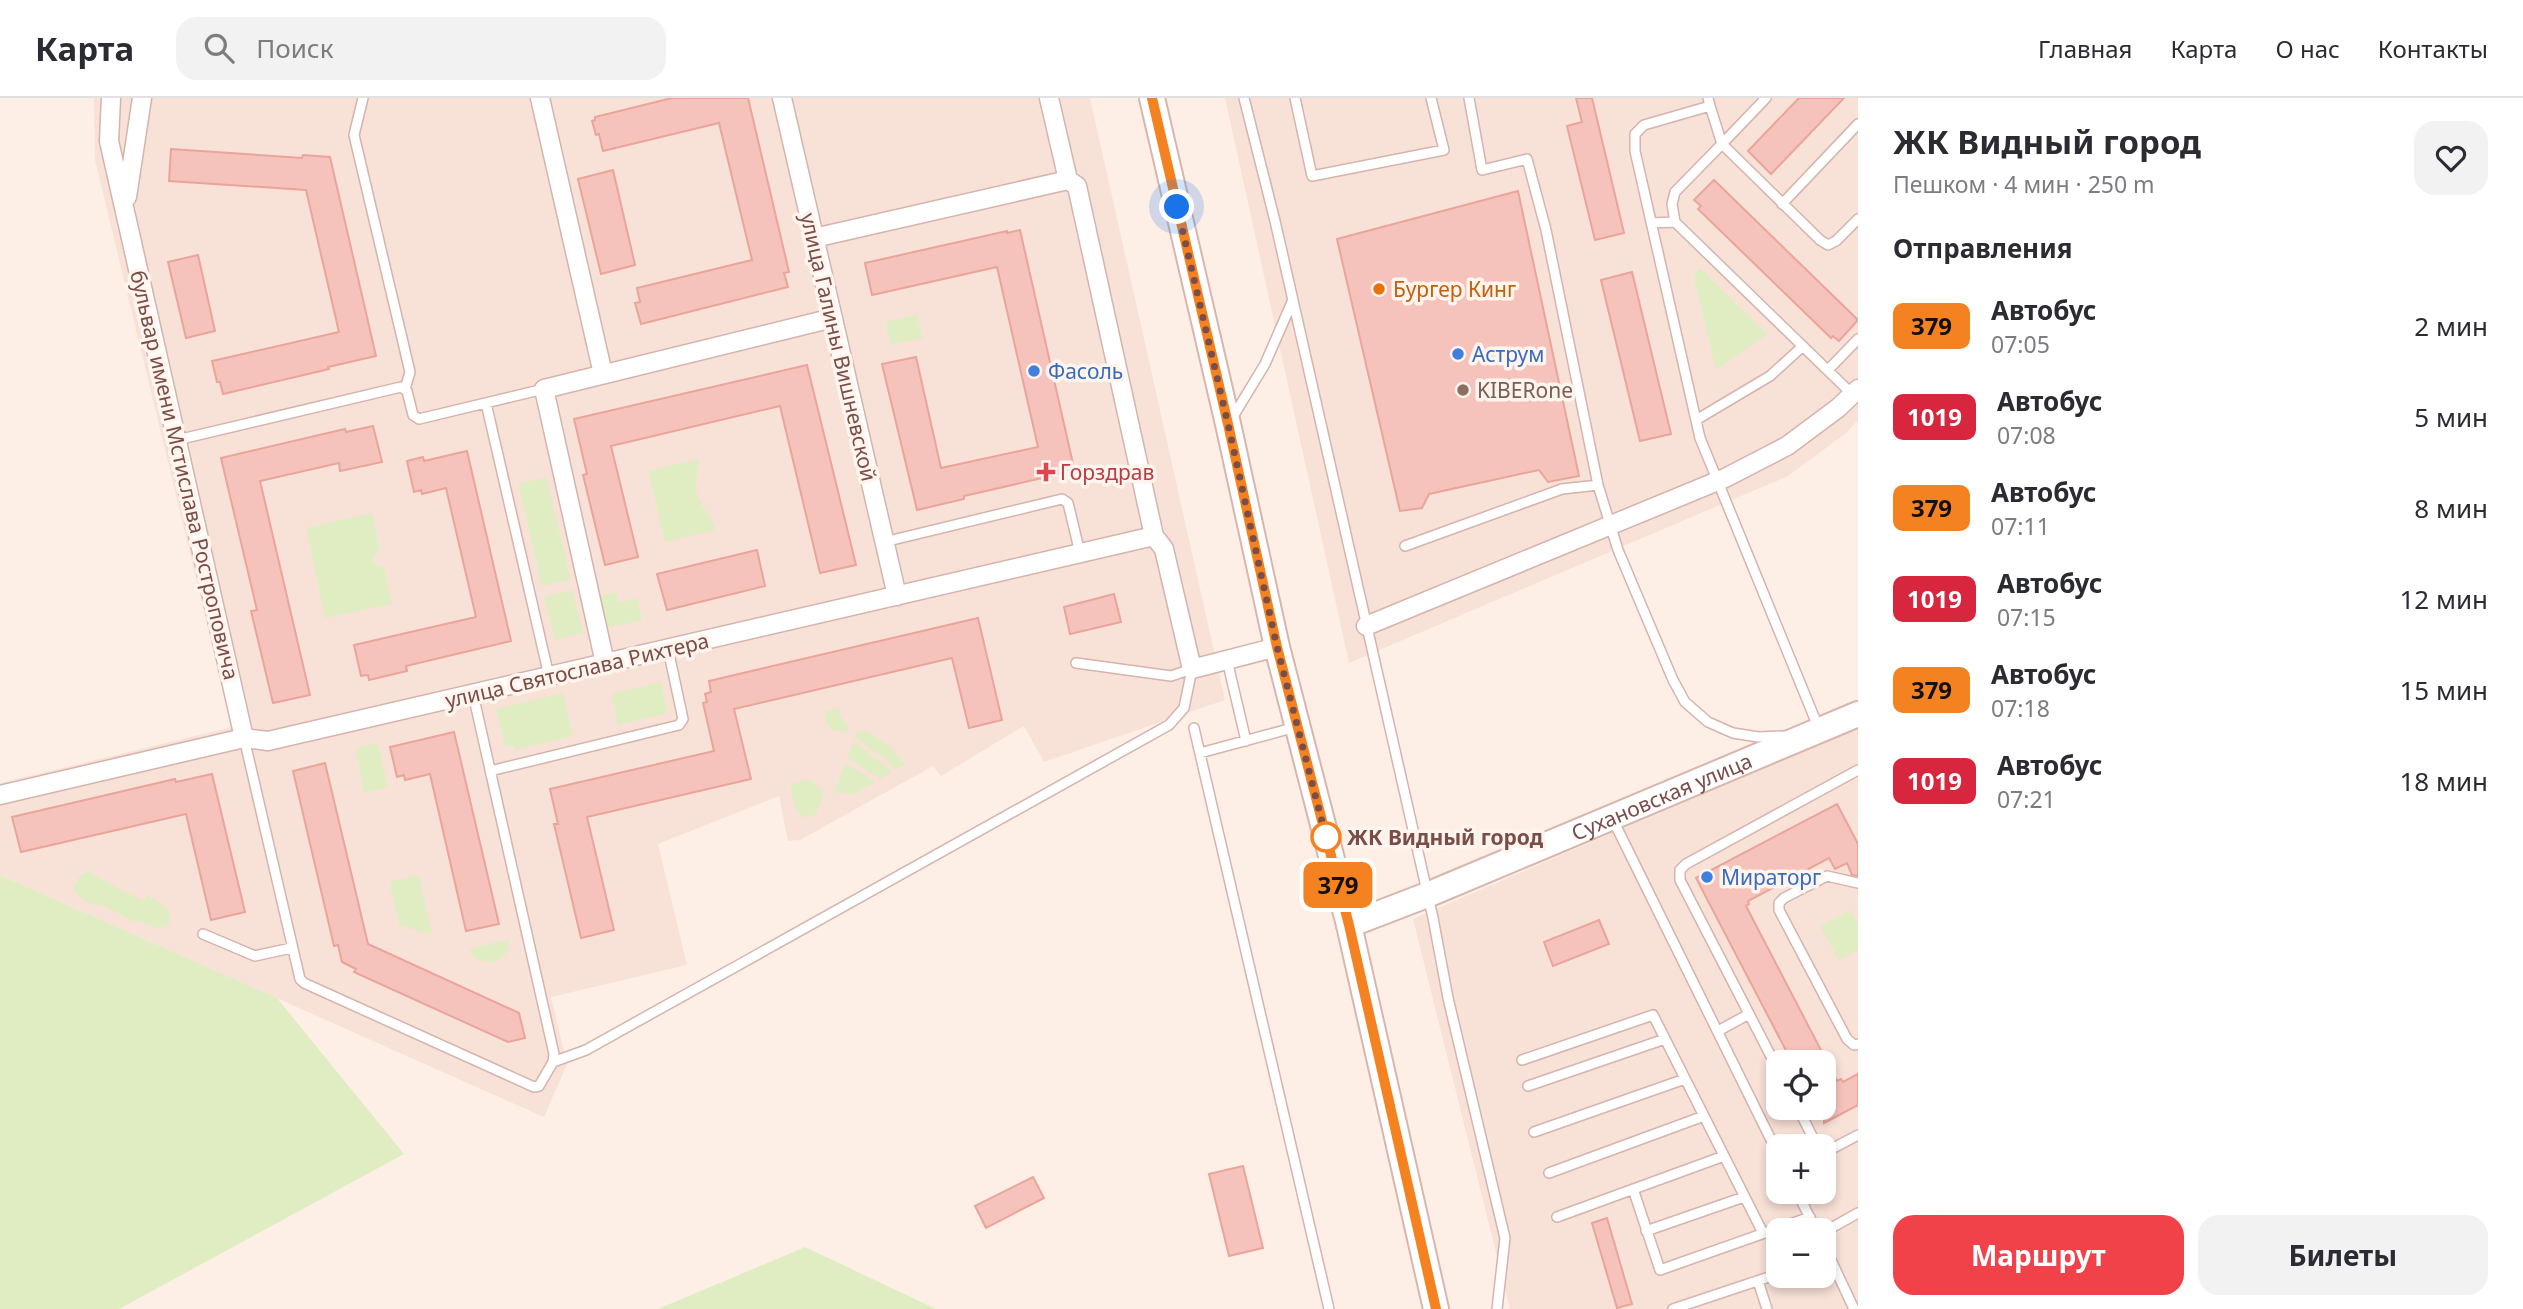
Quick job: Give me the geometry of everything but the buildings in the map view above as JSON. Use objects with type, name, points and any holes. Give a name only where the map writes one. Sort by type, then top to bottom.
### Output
[{"type":"main road","points":[[1152,98],[1277,647],[1349,925],[1436,1309]]},
{"type":"main road","name":"Сухановская улица","points":[[1349,925],[1427,895],[1858,714]]},
{"type":"street","name":"бульвар имени Мстислава Ростроповича","points":[[111,98],[109,141],[244,738]]},
{"type":"street","points":[[125,211],[134,137],[142,98]]},
{"type":"street","points":[[540,98],[603,374]]},
{"type":"street","name":"улица Галины Вишневской","points":[[782,98],[897,596]]},
{"type":"street","points":[[1049,98],[1068,180],[1077,186],[1154,536],[1164,549],[1192,669],[1277,647]]},
{"type":"street","points":[[814,238],[1068,180]]},
{"type":"street","points":[[605,663],[544,389],[833,318]]},
{"type":"street","points":[[1366,626],[1718,481],[1787,446],[1855,392]]},
{"type":"street","name":"улица Святослава Рихтера","points":[[0,794],[244,738],[264,742],[1154,536]]},
{"type":"lane","points":[[363,98],[354,135],[410,372],[405,389],[413,415],[419,419],[544,389]]},
{"type":"lane","points":[[1244,98],[1293,302],[1448,998],[1505,1238],[1497,1309]]},
{"type":"lane","points":[[1296,98],[1312,176],[1444,150],[1431,98]]},
{"type":"lane","points":[[1469,98],[1482,170],[1527,159],[1546,230],[1598,485],[1618,550],[1685,702],[1708,722],[1733,733],[1758,737],[1813,733],[1700,438],[1651,223],[1635,134],[1644,125],[1709,102],[1722,144],[1820,240],[1828,245],[1836,241],[1858,219]]},
{"type":"lane","points":[[1766,98],[1675,192],[1672,204],[1675,222],[1828,370],[1855,392]]},
{"type":"lane","points":[[1782,204],[1858,124]]},
{"type":"lane","points":[[1651,223],[1675,222]]},
{"type":"lane","points":[[1228,424],[1265,364],[1293,302]]},
{"type":"lane","points":[[1828,370],[1858,339]]},
{"type":"lane","points":[[1696,420],[1770,376],[1803,346]]},
{"type":"lane","points":[[177,440],[401,387],[405,389]]},
{"type":"lane","points":[[486,403],[550,676]]},
{"type":"lane","points":[[1405,546],[1562,489],[1598,485]]},
{"type":"lane","points":[[884,542],[1062,499],[1068,503],[1080,553]]},
{"type":"lane","points":[[491,771],[680,725],[683,719],[668,649]]},
{"type":"lane","points":[[1227,660],[1246,741]]},
{"type":"lane","points":[[1076,663],[1171,676],[1192,669]]},
{"type":"lane","points":[[553,1062],[586,1051],[1169,725],[1184,708],[1192,669]]},
{"type":"lane","points":[[244,738],[297,974],[304,983],[534,1087],[542,1083],[553,1062],[554,1054],[473,694]]},
{"type":"lane","points":[[1200,754],[1298,727]]},
{"type":"lane","points":[[1194,728],[1329,1309]]},
{"type":"lane","points":[[1768,1050],[1680,880],[1680,870],[1686,864],[1858,770]]},
{"type":"lane","points":[[1612,818],[1768,1134]]},
{"type":"lane","points":[[1858,883],[1827,876],[1784,898],[1779,903],[1779,910],[1847,1039],[1854,1045],[1858,1044]]},
{"type":"lane","points":[[203,934],[255,956],[291,948]]},
{"type":"lane","points":[[1718,1031],[1749,1014]]},
{"type":"lane","points":[[1522,1060],[1653,1015],[1763,1233]]},
{"type":"lane","points":[[1528,1086],[1665,1039]]},
{"type":"lane","points":[[1534,1132],[1685,1079]]},
{"type":"lane","points":[[1549,1173],[1704,1116]]},
{"type":"lane","points":[[1836,1147],[1858,1135]]},
{"type":"lane","points":[[1557,1217],[1724,1156]]},
{"type":"lane","points":[[1633,1189],[1660,1270],[1810,1217],[1803,1204]]},
{"type":"lane","points":[[1646,1231],[1744,1197]]},
{"type":"lane","points":[[1836,1225],[1858,1213]]},
{"type":"lane","points":[[1836,1276],[1854,1309]]},
{"type":"lane","points":[[1673,1309],[1766,1278]]},
{"type":"lane","points":[[1758,1281],[1767,1309]]},
{"type":"shaded area","points":[[94,98],[1090,98],[1225,700],[1044,762],[1024,726],[941,776],[933,766],[800,840],[788,841],[779,796],[658,844],[687,965],[551,997],[567,1064],[544,1117],[0,875],[0,783],[232,727],[95,160]]},
{"type":"shaded area","points":[[1225,98],[1858,98],[1858,420],[1845,434],[1788,476],[1349,663]]},
{"type":"shaded area","points":[[1858,727],[1858,1309],[1510,1309],[1413,919]]},
{"type":"green space","points":[[1700,268],[1767,334],[1716,370],[1693,275]]},
{"type":"green space","points":[[917,315],[923,338],[890,345],[885,322]]},
{"type":"green space","points":[[698,459],[697,494],[715,530],[665,542],[648,471]]},
{"type":"green space","points":[[546,477],[571,580],[542,586],[518,484]]},
{"type":"green space","points":[[372,513],[380,550],[373,561],[379,567],[384,567],[392,604],[325,618],[306,528]]},
{"type":"green space","points":[[572,590],[583,633],[555,640],[544,597]]},
{"type":"green space","points":[[616,592],[619,603],[637,598],[642,620],[607,628],[599,596]]},
{"type":"green space","points":[[661,682],[668,713],[618,725],[611,694]]},
{"type":"green space","points":[[563,693],[573,736],[515,750],[514,745],[505,747],[496,709]]},
{"type":"green space","points":[[839,708],[840,716],[848,727],[846,732],[832,730],[827,724],[824,712]]},
{"type":"green space","points":[[858,730],[879,739],[906,764],[895,770],[855,737]]},
{"type":"green space","points":[[854,741],[892,772],[881,779],[847,758]]},
{"type":"green space","points":[[378,743],[388,787],[364,793],[355,748]]},
{"type":"green space","points":[[845,763],[876,782],[853,795],[839,792],[833,794]]},
{"type":"green space","points":[[806,779],[812,781],[824,793],[816,814],[806,818],[796,811],[790,785]]},
{"type":"green space","points":[[89,871],[132,895],[144,900],[148,895],[162,905],[170,916],[167,927],[156,928],[132,921],[105,906],[89,903],[76,894],[74,887],[80,875]]},
{"type":"green space","points":[[0,875],[277,998],[404,1154],[119,1309],[0,1309]]},
{"type":"green space","points":[[419,875],[432,933],[427,934],[399,925],[389,882]]},
{"type":"green space","points":[[1850,910],[1858,924],[1858,950],[1839,960],[1820,926]]},
{"type":"green space","points":[[509,939],[505,954],[493,963],[476,959],[469,949]]},
{"type":"green space","points":[[805,1247],[936,1309],[658,1309]]},
{"type":"bus line","name":"379","points":[[1152,98],[1277,647],[1349,925],[1436,1309]]},
{"type":"place","name":"Бургер Кинг","points":[[1379,289]]},
{"type":"place","name":"Аструм","points":[[1458,354]]},
{"type":"place","name":"Фасоль","points":[[1034,371]]},
{"type":"place","name":"KIBERone","points":[[1463,390]]},
{"type":"place","name":"Горздрав","points":[[1046,472]]},
{"type":"place","name":"ЖК Видный город","points":[[1326,837]]},
{"type":"place","name":"Мираторг","points":[[1707,877]]},
{"type":"route","points":[[1177,207],[1277,647],[1326,837]]}]
